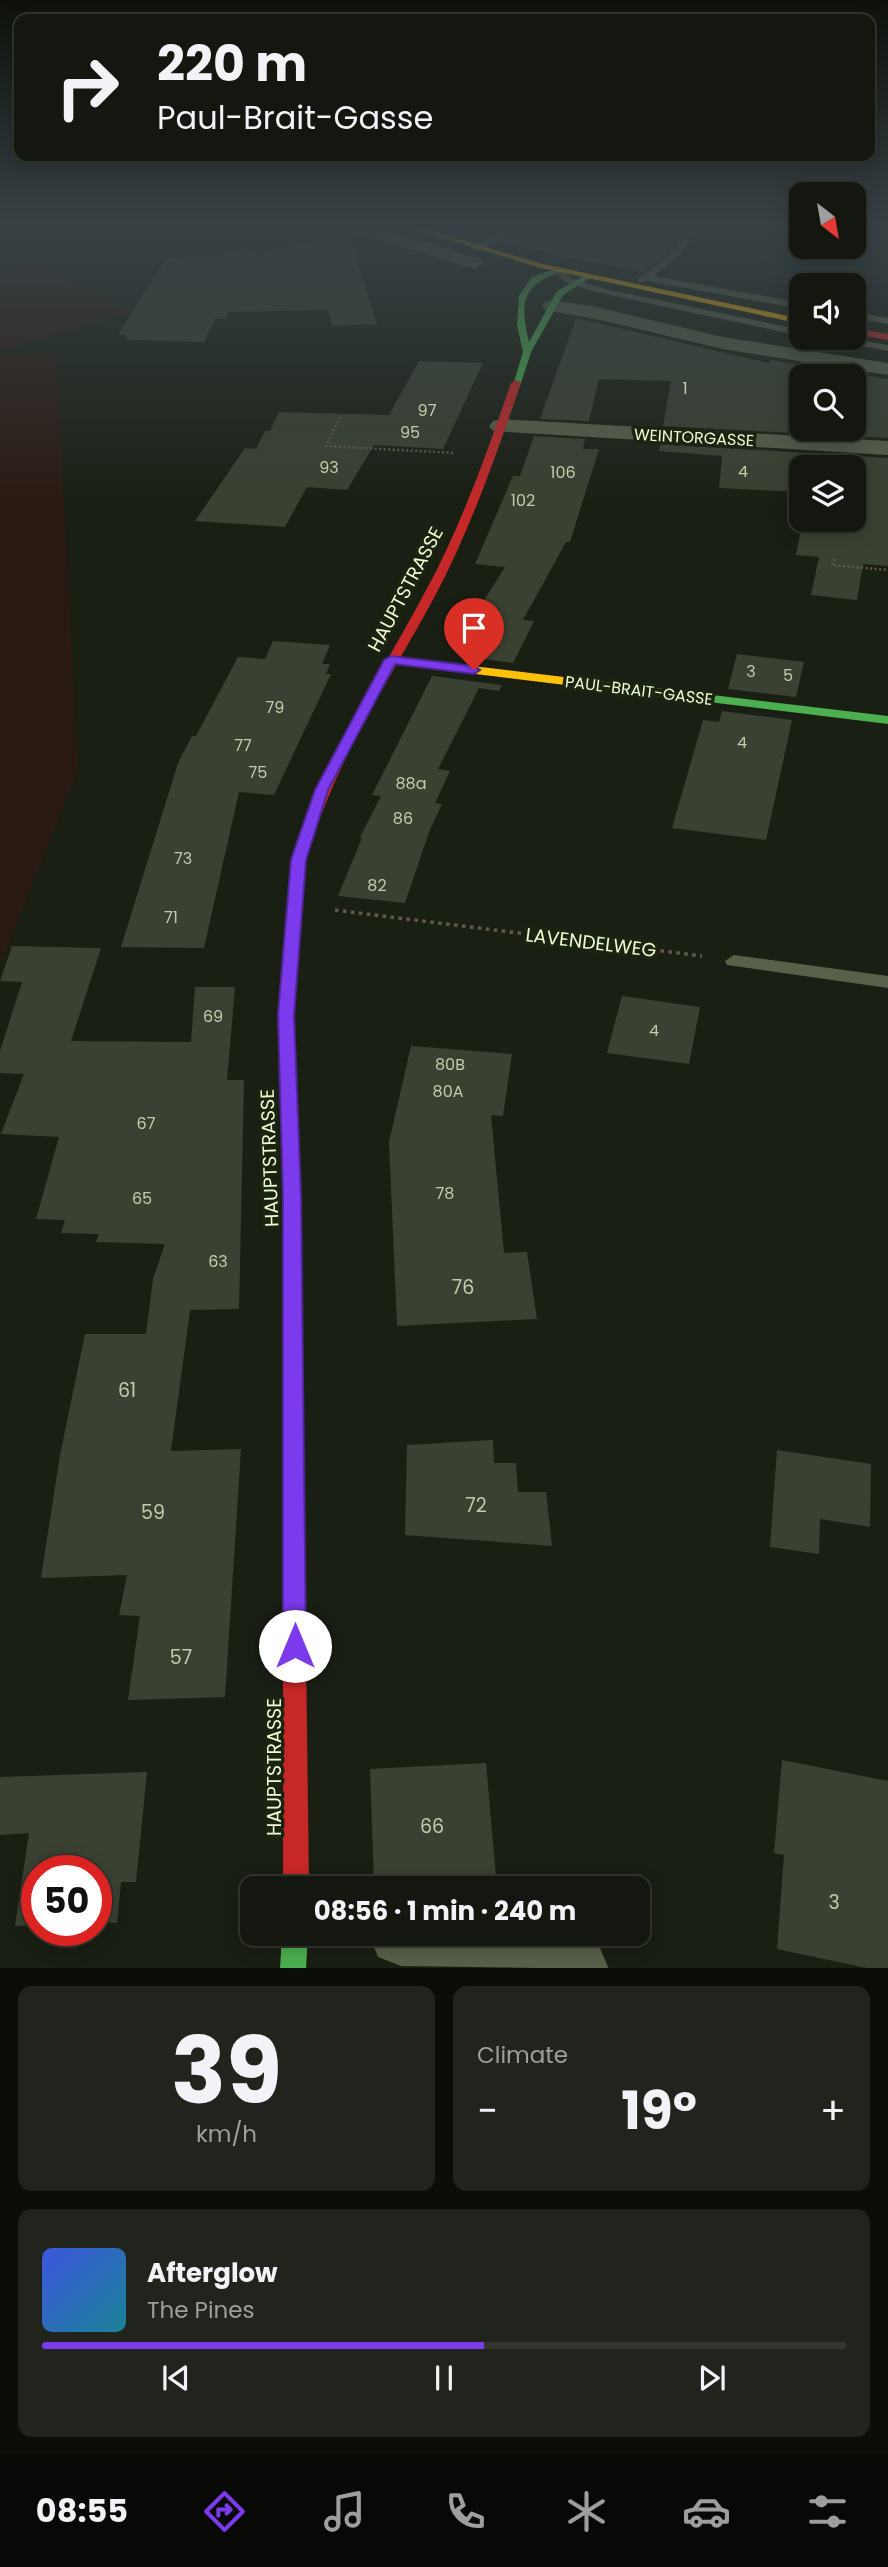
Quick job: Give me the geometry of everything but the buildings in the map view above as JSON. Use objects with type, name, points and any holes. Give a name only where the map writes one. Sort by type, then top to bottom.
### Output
[{"type":"main road","name":"HAUPTSTRASSE","points":[[522,320],[520,329],[527,352]]},
{"type":"main road","name":"HAUPTSTRASSE","points":[[296,1876],[292,1210],[286,1028],[293,906],[299,860],[321,790],[430,594],[478,494],[527,352],[544,320]]},
{"type":"main road","points":[[866,333],[888,337]]},
{"type":"main road","name":"PAUL-BRAIT-GASSE","points":[[391,660],[888,720]]},
{"type":"main road","points":[[293,1968],[294,1946]]},
{"type":"street","points":[[625,320],[723,343],[888,369]]},
{"type":"street","name":"WEINTORGASSE","points":[[501,426],[888,448]]},
{"type":"street","points":[[476,1946],[572,1968]]},
{"type":"lane","points":[[739,320],[789,330]]},
{"type":"lane","points":[[866,344],[888,348]]},
{"type":"lane","points":[[734,961],[888,982]]},
{"type":"path","points":[[340,417],[326,446],[492,455]]},
{"type":"path","points":[[835,559],[832,565],[887,568]]},
{"type":"path","name":"LAVENDELWEG","points":[[293,906],[734,961]]},
{"type":"shaded area","points":[[0,320],[109,320],[92,323],[0,352]]},
{"type":"shaded area","points":[[56,353],[78,770],[0,965],[0,355]]},
{"type":"traffic: fast","points":[[521,320],[527,352]]},
{"type":"traffic: fast","points":[[516,383],[527,352],[545,320]]},
{"type":"traffic: fast","points":[[696,697],[888,720]]},
{"type":"traffic: fast","points":[[293,1410],[292,1196],[286,1015],[299,860],[311,824]]},
{"type":"traffic: fast","points":[[293,1968],[294,1946]]},
{"type":"traffic: slow","points":[[391,660],[696,697]]},
{"type":"traffic: jam","points":[[866,333],[888,337]]},
{"type":"traffic: jam","points":[[311,824],[349,736],[429,596],[455,544],[516,383]]},
{"type":"traffic: jam","points":[[293,1410],[296,1876]]},
{"type":"route","points":[[295,1646],[292,1196],[286,1015],[293,906],[299,860],[321,790],[391,660],[474,670]]}]
